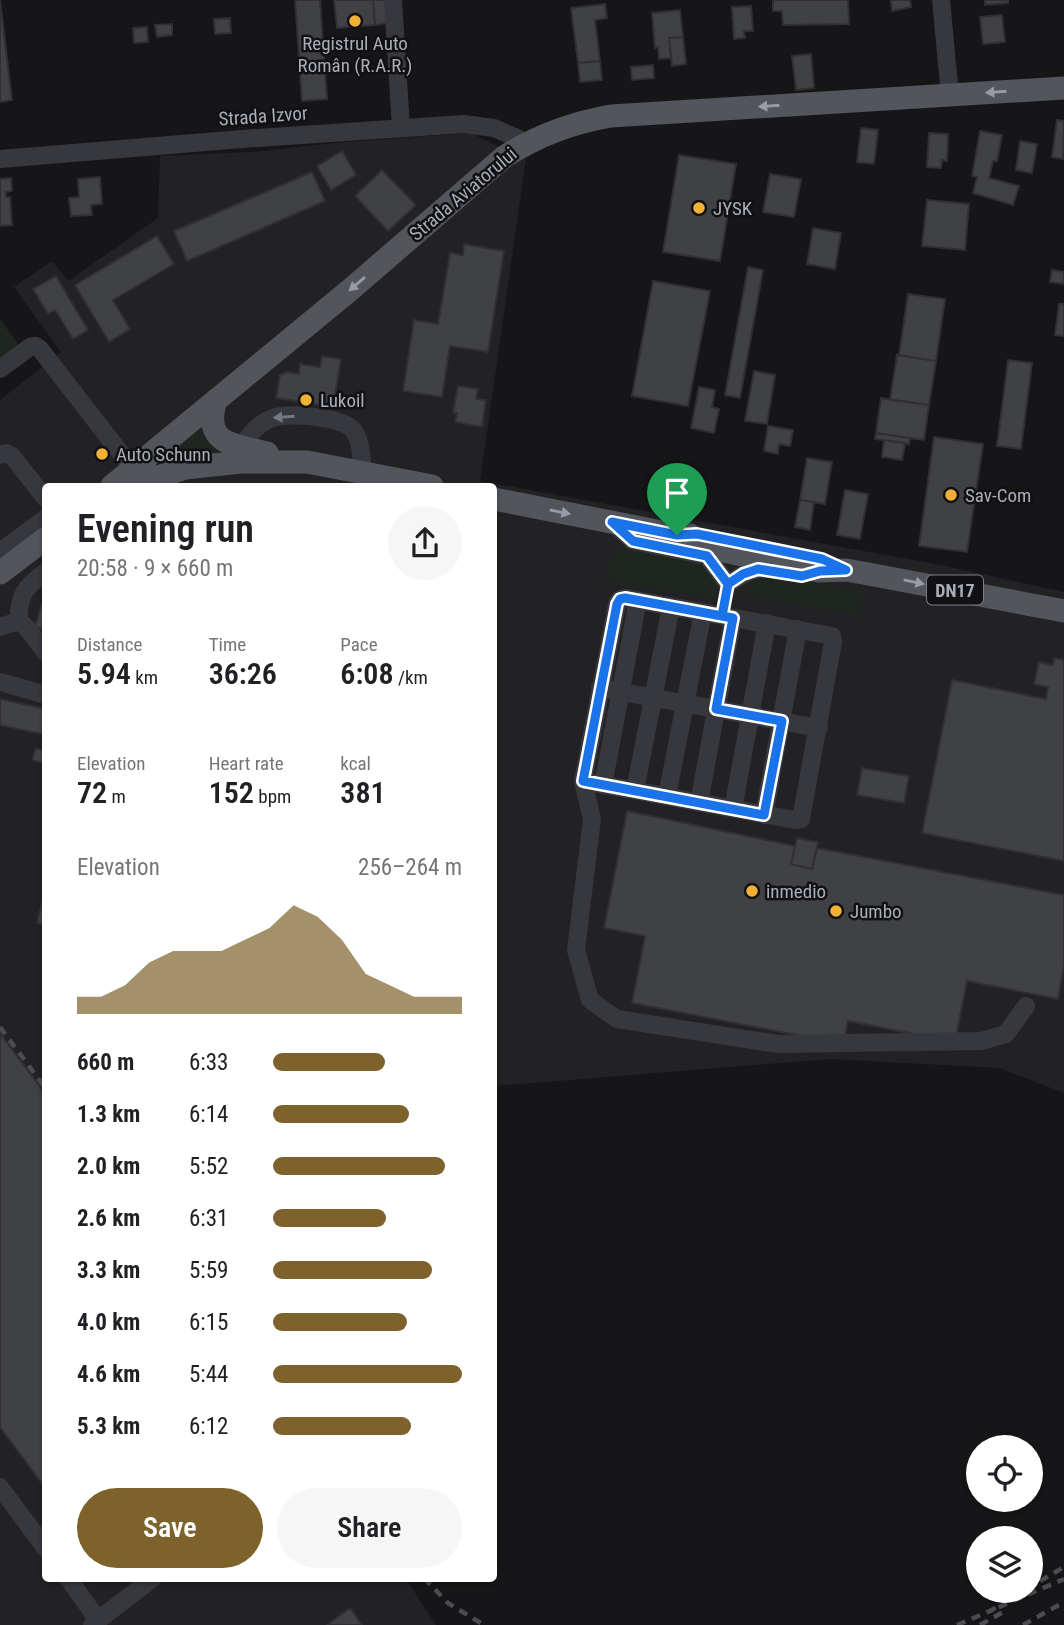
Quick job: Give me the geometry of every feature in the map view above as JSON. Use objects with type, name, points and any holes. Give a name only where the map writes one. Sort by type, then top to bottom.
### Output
[{"type":"main road","name":"Strada Aviatorului","points":[[133,478],[216,400],[350,290],[467,186],[526,142],[572,124],[611,116],[1064,88]]},
{"type":"main road","points":[[216,400],[211,419],[212,428],[221,439],[241,447],[307,462],[416,483]]},
{"type":"main road","points":[[133,478],[201,465],[307,462]]},
{"type":"main road","name":"DN17","points":[[497,500],[677,535],[697,534],[822,559],[846,570]]},
{"type":"main road","name":"DN17","points":[[677,535],[699,546],[820,571],[846,570],[1064,611]]},
{"type":"main road","points":[[0,573],[42,541]]},
{"type":"street","points":[[393,0],[401,128]]},
{"type":"street","points":[[941,0],[950,95]]},
{"type":"street","name":"Strada Izvor","points":[[0,159],[242,139],[479,125],[503,131],[526,142]]},
{"type":"street","points":[[0,369],[30,347],[36,346],[40,349],[133,478]]},
{"type":"street","points":[[241,447],[260,424],[282,415],[343,422],[352,429],[358,439],[363,473]]},
{"type":"street","points":[[0,456],[6,453],[12,456],[42,494]]},
{"type":"street","points":[[0,552],[42,521]]},
{"type":"street","points":[[612,522],[633,541],[707,556],[728,584],[728,617],[716,709],[699,803]]},
{"type":"street","points":[[728,584],[743,574],[758,569],[802,576],[820,571]]},
{"type":"street","points":[[19,621],[20,598],[33,580],[42,574]]},
{"type":"street","points":[[583,781],[764,815],[801,819],[819,728],[832,636],[638,600],[620,599],[583,781],[592,819],[576,950],[590,1000],[617,1019],[778,1044],[981,1041],[1006,1034],[1026,1006]]},
{"type":"street","points":[[603,785],[638,600]]},
{"type":"street","points":[[635,790],[671,607]]},
{"type":"street","points":[[667,796],[703,612]]},
{"type":"street","points":[[0,627],[19,621]]},
{"type":"street","points":[[19,621],[42,648]]},
{"type":"street","points":[[733,809],[767,623]]},
{"type":"street","points":[[764,815],[798,629]]},
{"type":"street","points":[[0,682],[42,694]]},
{"type":"street","points":[[600,688],[819,728]]},
{"type":"street","points":[[0,1487],[42,1544]]},
{"type":"street","points":[[70,1582],[95,1622],[148,1582]]},
{"type":"shaded area","points":[[470,133],[526,159],[480,481],[491,483],[42,483],[42,1582],[408,1582],[436,1625],[0,1625],[0,400],[61,352],[14,287],[52,261],[68,281],[158,218],[160,156],[251,152]]},
{"type":"shaded area","points":[[0,319],[21,348],[0,364]]},
{"type":"shaded area","points":[[202,416],[202,435],[214,448],[230,455],[133,480]]},
{"type":"shaded area","points":[[497,484],[941,565],[1064,592],[1064,1093],[999,1068],[830,1059],[497,1086]]},
{"type":"shaded area","points":[[613,547],[705,563],[716,585],[714,599],[607,580]]},
{"type":"shaded area","points":[[761,574],[863,591],[859,615],[739,594]]},
{"type":"building","points":[[0,0],[12,100],[0,102]]},
{"type":"building","points":[[295,0],[320,0],[327,99],[302,101]]},
{"type":"building","points":[[334,0],[373,0],[375,25],[337,28]]},
{"type":"building","points":[[373,0],[386,0],[388,23],[375,25]]},
{"type":"building","points":[[773,0],[848,0],[849,24],[783,25],[782,11],[773,11]]},
{"type":"building","points":[[891,0],[910,0],[911,7],[892,11]]},
{"type":"building","points":[[985,0],[1008,0],[1008,3],[985,5]]},
{"type":"building","points":[[605,4],[607,18],[595,20],[600,61],[578,63],[571,8]]},
{"type":"building","points":[[751,6],[753,31],[744,31],[745,38],[734,39],[732,7]]},
{"type":"building","points":[[680,10],[683,37],[669,38],[671,58],[659,59],[658,47],[655,48],[652,13]]},
{"type":"building","points":[[1002,15],[1005,42],[983,44],[980,17]]},
{"type":"building","points":[[230,18],[231,33],[215,34],[214,19]]},
{"type":"building","points":[[172,24],[172,35],[157,37],[155,25]]},
{"type":"building","points":[[147,27],[148,42],[134,43],[133,28]]},
{"type":"building","points":[[683,37],[686,64],[672,66],[669,38]]},
{"type":"building","points":[[811,54],[814,88],[796,90],[792,56]]},
{"type":"building","points":[[600,61],[602,80],[580,82],[578,63]]},
{"type":"building","points":[[653,65],[654,78],[632,80],[631,67]]},
{"type":"building","points":[[1057,120],[1064,121],[1063,159],[1052,157]]},
{"type":"building","points":[[861,128],[878,130],[874,164],[857,162]]},
{"type":"building","points":[[980,131],[1002,135],[997,161],[993,161],[989,178],[1019,186],[1013,205],[973,193],[977,177],[972,176]]},
{"type":"building","points":[[929,133],[948,134],[947,161],[942,160],[941,168],[927,167]]},
{"type":"building","points":[[1020,141],[1037,144],[1032,173],[1016,170]]},
{"type":"building","points":[[342,151],[356,175],[331,190],[317,166]]},
{"type":"building","name":"JYSK","points":[[679,155],[736,164],[720,261],[663,252]]},
{"type":"building","points":[[382,170],[416,205],[388,231],[355,196]]},
{"type":"building","points":[[312,172],[325,201],[187,261],[174,231]]},
{"type":"building","points":[[770,174],[801,179],[794,217],[763,212]]},
{"type":"building","points":[[100,177],[102,204],[91,205],[92,215],[71,216],[69,198],[79,197],[78,179]]},
{"type":"building","points":[[11,178],[12,191],[6,192],[6,197],[10,197],[12,225],[0,226],[0,179]]},
{"type":"building","points":[[927,200],[969,204],[965,250],[922,246]]},
{"type":"building","points":[[813,228],[841,233],[835,269],[807,264]]},
{"type":"building","points":[[157,236],[174,264],[113,300],[130,329],[109,342],[75,285]]},
{"type":"building","points":[[464,244],[504,251],[488,352],[450,346],[442,397],[403,391],[414,320],[438,324],[450,253],[463,255]]},
{"type":"building","points":[[748,267],[763,270],[740,398],[725,395]]},
{"type":"building","points":[[1052,270],[1064,272],[1064,284],[1050,282]]},
{"type":"building","points":[[56,276],[88,330],[73,339],[55,310],[48,314],[33,289]]},
{"type":"building","points":[[653,281],[710,291],[688,406],[632,396]]},
{"type":"building","points":[[908,294],[945,299],[936,361],[899,355]]},
{"type":"building","points":[[1059,304],[1064,304],[1064,336],[1055,335]]},
{"type":"building","points":[[897,355],[936,361],[929,405],[890,400]]},
{"type":"building","points":[[322,356],[341,359],[333,407],[276,398],[280,375],[287,372],[299,374],[300,364],[320,367]]},
{"type":"building","points":[[1008,360],[1032,363],[1021,449],[997,446]]},
{"type":"building","points":[[754,371],[775,375],[767,424],[745,421]]},
{"type":"building","points":[[458,386],[478,389],[476,399],[486,400],[482,427],[455,422],[457,413],[453,413]]},
{"type":"building","points":[[699,387],[715,390],[712,407],[719,409],[714,433],[691,428]]},
{"type":"building","points":[[881,398],[929,405],[924,440],[876,433]]},
{"type":"building","points":[[768,426],[793,430],[790,446],[779,444],[778,454],[764,451]]},
{"type":"building","points":[[876,433],[910,438],[909,444],[875,439]]},
{"type":"building","name":"Sav-Com","points":[[934,437],[983,444],[967,552],[919,546]]},
{"type":"building","points":[[884,440],[905,443],[902,460],[882,457]]},
{"type":"building","points":[[807,458],[832,462],[825,504],[800,500]]},
{"type":"building","points":[[845,490],[868,494],[860,539],[837,535]]},
{"type":"building","points":[[800,500],[814,502],[810,530],[795,527]]},
{"type":"building","points":[[41,605],[42,629],[35,628]]},
{"type":"building","points":[[1054,658],[1064,660],[1064,861],[922,833],[952,680],[1046,699],[1048,687],[1034,684],[1039,662],[1053,665]]},
{"type":"building","points":[[0,699],[42,708],[42,734],[0,725]]},
{"type":"building","points":[[36,748],[42,750],[42,763],[32,760]]},
{"type":"building","points":[[862,768],[909,776],[904,803],[857,795]]},
{"type":"building","name":"Jumbo","points":[[627,811],[795,846],[791,864],[812,869],[817,848],[1064,895],[1064,966],[1058,999],[967,981],[955,1042],[848,1021],[843,1044],[632,1003],[645,936],[604,928]]},
{"type":"building","points":[[797,838],[818,842],[812,869],[791,864]]},
{"type":"building","points":[[42,902],[42,924],[37,923]]},
{"type":"building","points":[[0,1033],[42,1090],[42,1484],[0,1427]]},
{"type":"building","points":[[350,1608],[362,1625],[327,1625]]},
{"type":"railway","points":[[0,1027],[42,1084]]},
{"type":"railway","points":[[1043,1579],[1064,1567]]},
{"type":"railway","points":[[1043,1588],[1064,1579]]},
{"type":"railway","points":[[428,1582],[448,1603],[484,1625]]},
{"type":"railway","points":[[1023,1625],[1064,1602]]},
{"type":"railway","points":[[1003,1603],[990,1611],[1008,1603]]},
{"type":"railway","points":[[957,1625],[990,1611]]},
{"type":"railway","points":[[980,1625],[1005,1611]]},
{"type":"place","name":"Registrul Auto Român (R.A.R.)","points":[[355,21]]},
{"type":"place","name":"JYSK","points":[[699,208]]},
{"type":"place","name":"Lukoil","points":[[306,400]]},
{"type":"place","name":"Auto Schunn","points":[[102,454]]},
{"type":"place","name":"Sav-Com","points":[[951,495]]},
{"type":"place","name":"inmedio","points":[[752,891]]},
{"type":"place","name":"Jumbo","points":[[836,911]]},
{"type":"route","points":[[677,535],[612,522],[633,541],[707,556],[712,560],[728,584],[722,616],[620,599],[583,781],[764,815],[782,721],[716,709],[733,618],[722,616],[728,584],[743,574],[758,569],[802,576],[820,571],[846,570],[822,559],[697,534],[677,535]]}]
